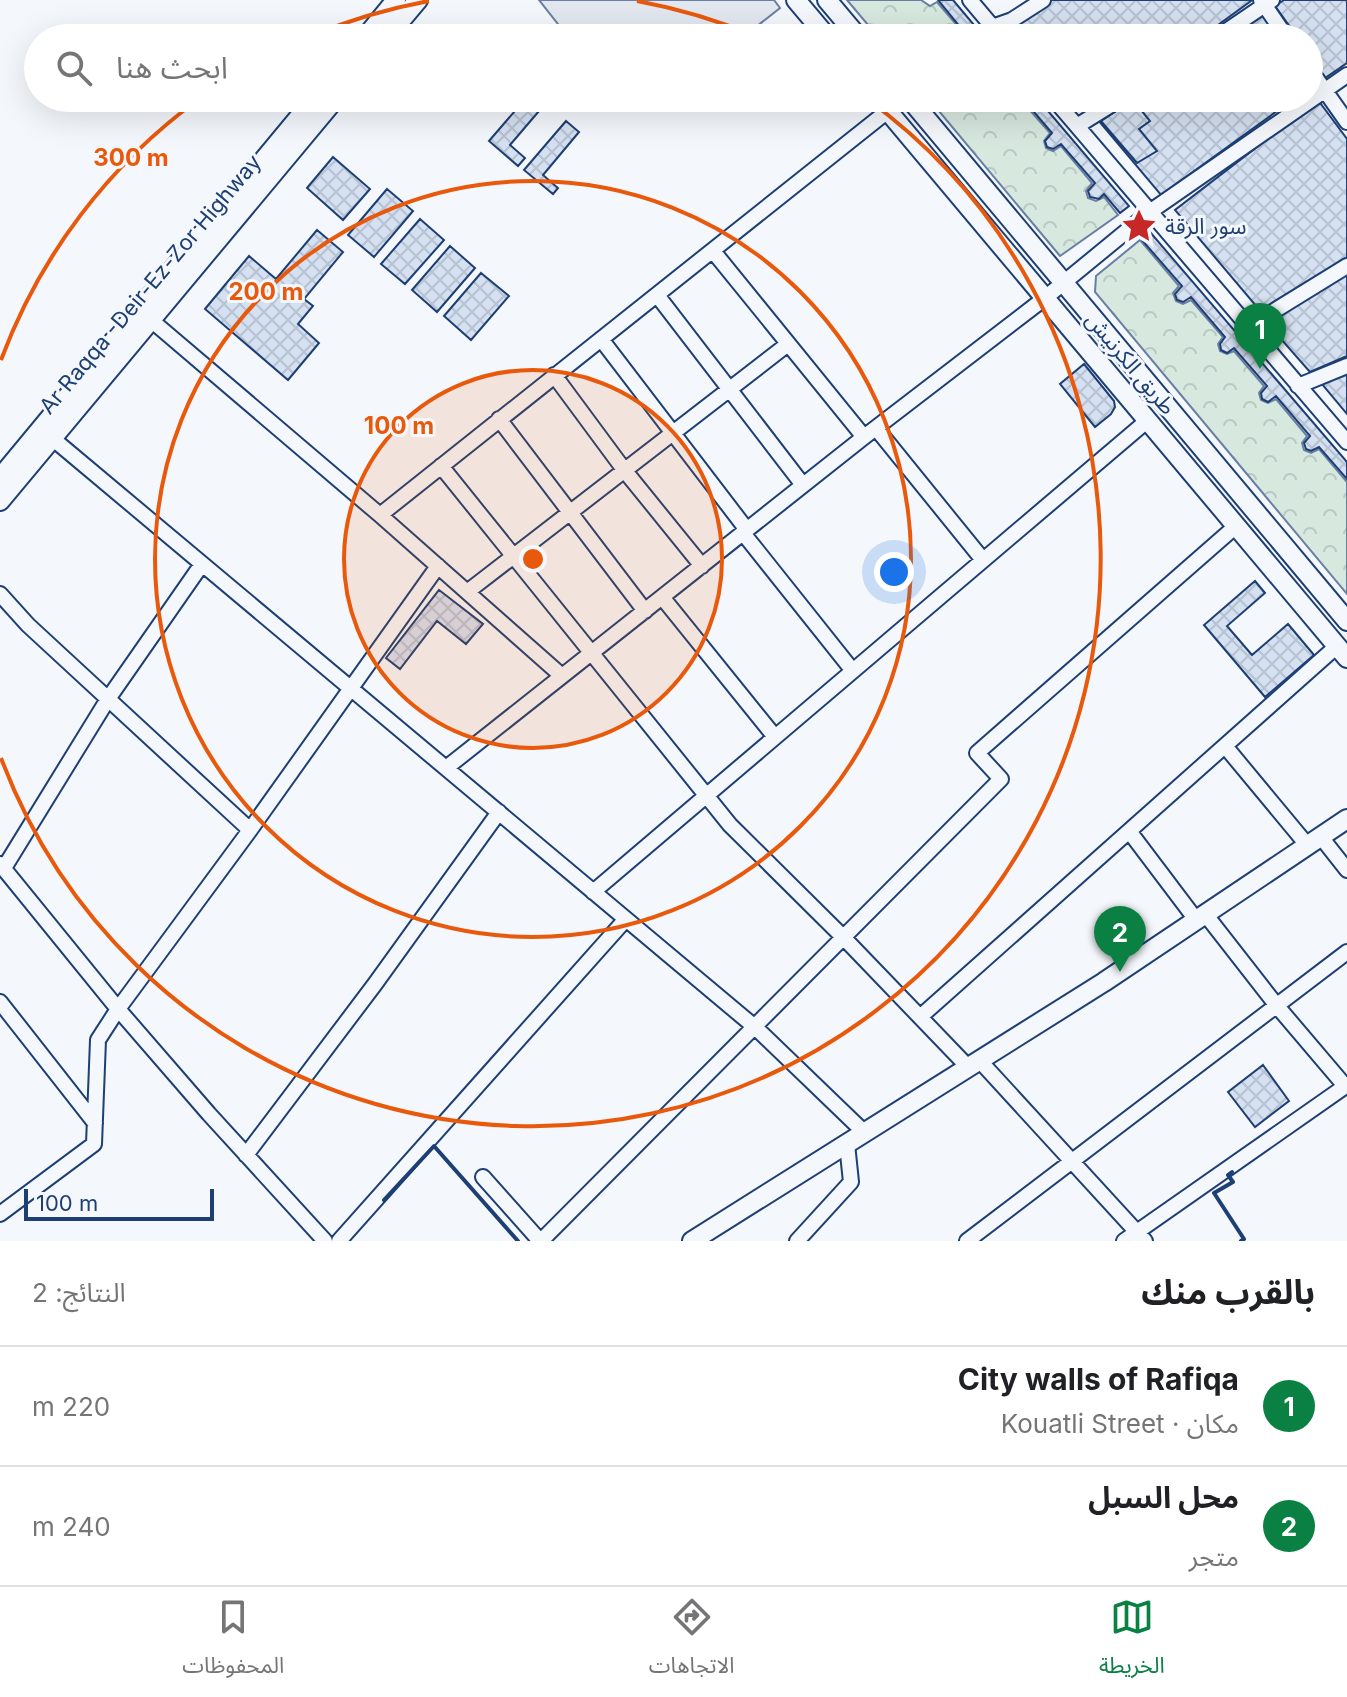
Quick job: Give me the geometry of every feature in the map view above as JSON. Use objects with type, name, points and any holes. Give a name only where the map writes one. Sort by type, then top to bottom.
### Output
[{"type":"main road","points":[[376,24],[396,0]]},
{"type":"main road","points":[[398,24],[418,0]]},
{"type":"main road","points":[[796,0],[816,24]]},
{"type":"main road","points":[[827,0],[847,24]]},
{"type":"main road","name":"Ar Raqqa -Deir-Ez-Zor Highway","points":[[0,478],[303,112]]},
{"type":"main road","name":"Ar Raqqa -Deir-Ez-Zor Highway","points":[[0,501],[324,112]]},
{"type":"main road","name":"طريق الكرنيش","points":[[889,112],[1342,652]]},
{"type":"main road","name":"طريق الكرنيش","points":[[918,112],[1347,621]]},
{"type":"main road","points":[[692,1241],[1202,918],[1347,819]]},
{"type":"street","points":[[970,0],[990,24]]},
{"type":"street","points":[[1007,24],[1043,0]]},
{"type":"street","points":[[1235,24],[1266,2],[1279,24]]},
{"type":"street","points":[[1325,91],[1347,75]]},
{"type":"street","points":[[1323,88],[1347,122]]},
{"type":"street","points":[[380,515],[713,251],[873,112]]},
{"type":"street","points":[[1065,112],[1347,442]]},
{"type":"street","points":[[1077,126],[1100,112]]},
{"type":"street","points":[[446,768],[1064,283],[1151,211],[1295,112]]},
{"type":"street","points":[[713,251],[864,437]]},
{"type":"street","points":[[1248,327],[1347,266]]},
{"type":"street","points":[[657,295],[803,485]]},
{"type":"street","points":[[151,320],[380,515],[562,676]]},
{"type":"street","points":[[601,339],[853,671]]},
{"type":"street","points":[[467,592],[788,344]]},
{"type":"street","points":[[1298,386],[1347,366]]},
{"type":"street","points":[[554,375],[625,471],[702,566]]},
{"type":"street","points":[[499,419],[645,611]]},
{"type":"street","points":[[593,892],[1148,420]]},
{"type":"street","points":[[876,428],[983,560]]},
{"type":"street","points":[[52,438],[756,1028],[865,1133]]},
{"type":"street","points":[[441,466],[730,825],[920,1017],[974,1064],[1073,1160],[1141,1236]]},
{"type":"street","points":[[483,1177],[540,1241],[756,1028],[1001,779],[977,753],[1236,526]]},
{"type":"street","points":[[202,564],[108,699],[4,873],[118,1009],[325,1241]]},
{"type":"street","points":[[0,1214],[94,1144],[98,1040],[438,566]]},
{"type":"street","points":[[0,594],[28,625],[250,830]]},
{"type":"street","points":[[662,597],[775,737]]},
{"type":"street","points":[[920,1017],[1225,746],[1342,652]]},
{"type":"street","points":[[1225,746],[1315,841],[1347,870]]},
{"type":"street","points":[[246,1155],[499,812]]},
{"type":"street","points":[[1124,1241],[1141,1236],[1346,1085],[1129,831]]},
{"type":"street","points":[[339,1241],[626,919]]},
{"type":"street","points":[[967,1241],[1347,952]]},
{"type":"street","points":[[0,1002],[95,1123]]},
{"type":"street","points":[[797,1241],[851,1182],[847,1144]]},
{"type":"green space","points":[[847,0],[921,0],[930,6],[937,2],[956,24],[867,24]]},
{"type":"green space","points":[[940,112],[1031,112],[1050,133],[1044,141],[1046,148],[1053,151],[1061,146],[1092,183],[1086,191],[1088,198],[1096,201],[1104,197],[1118,215],[1060,256]]},
{"type":"green space","points":[[1140,240],[1179,286],[1173,293],[1176,301],[1183,304],[1191,300],[1223,337],[1218,344],[1220,351],[1227,354],[1234,351],[1264,386],[1259,393],[1261,400],[1268,403],[1276,399],[1307,436],[1302,443],[1304,450],[1311,453],[1319,449],[1347,482],[1347,594],[1095,292],[1096,276]]},
{"type":"shaded area","points":[[539,0],[774,0],[780,8],[760,24],[558,24]]},
{"type":"building","points":[[938,0],[953,0],[973,24],[958,24]]},
{"type":"building","points":[[1046,0],[1251,0],[1219,24],[1015,24],[1012,20]]},
{"type":"building","points":[[1284,0],[1347,0],[1347,63],[1325,78],[1323,24],[1288,24],[1275,6]]},
{"type":"building","points":[[1262,13],[1269,24],[1245,24]]},
{"type":"building","points":[[1323,107],[1347,139],[1347,259],[1262,313],[1175,210],[1302,112],[1323,112]]},
{"type":"building","points":[[514,112],[538,112],[510,145],[525,158],[518,166],[489,141]]},
{"type":"building","points":[[1034,112],[1049,112],[1129,206],[1120,213],[1104,194],[1099,199],[1090,197],[1088,191],[1095,183],[1061,144],[1053,149],[1047,147],[1045,141],[1052,133]]},
{"type":"building","points":[[1110,112],[1276,112],[1161,195],[1098,120]]},
{"type":"building","points":[[1115,112],[1143,112],[1150,121],[1139,129],[1157,151],[1137,163],[1101,121]]},
{"type":"building","points":[[566,121],[579,132],[543,175],[558,188],[553,194],[524,170]]},
{"type":"building","points":[[333,157],[370,189],[343,220],[307,188]]},
{"type":"building","points":[[387,189],[413,211],[374,257],[348,235]]},
{"type":"building","points":[[420,219],[444,240],[405,284],[381,264]]},
{"type":"building","points":[[317,230],[343,252],[304,299],[313,306],[298,324],[319,343],[288,380],[205,309],[249,256],[276,279]]},
{"type":"building","points":[[1150,232],[1347,462],[1347,479],[1319,447],[1311,451],[1306,449],[1304,443],[1310,436],[1276,396],[1268,402],[1262,399],[1261,393],[1267,386],[1234,348],[1227,353],[1221,350],[1220,344],[1225,337],[1191,297],[1183,302],[1177,300],[1175,294],[1182,286],[1141,239]]},
{"type":"building","points":[[450,246],[475,268],[437,312],[412,290]]},
{"type":"building","points":[[1347,271],[1347,356],[1310,372],[1267,323]]},
{"type":"building","points":[[481,273],[509,296],[471,340],[444,316]]},
{"type":"building","points":[[1084,364],[1114,401],[1111,414],[1095,427],[1060,384]]},
{"type":"building","points":[[1347,372],[1347,414],[1321,383]]},
{"type":"building","points":[[1255,581],[1265,593],[1227,626],[1252,655],[1288,624],[1314,655],[1265,697],[1204,625]]},
{"type":"building","points":[[439,590],[483,624],[466,644],[437,621],[400,669],[386,658]]},
{"type":"building","points":[[1263,1065],[1289,1101],[1255,1127],[1228,1092]]},
{"type":"wall","points":[[384,1200],[434,1146],[518,1241]]},
{"type":"wall","points":[[1232,1172],[1228,1175],[1233,1182],[1214,1193],[1244,1239],[1241,1241]]},
{"type":"place","name":"سور الرقة","points":[[1139,226]]},
{"type":"place","name":"City walls of Rafiqa","points":[[1260,369]]},
{"type":"place","name":"محل السبل","points":[[1120,972]]}]
